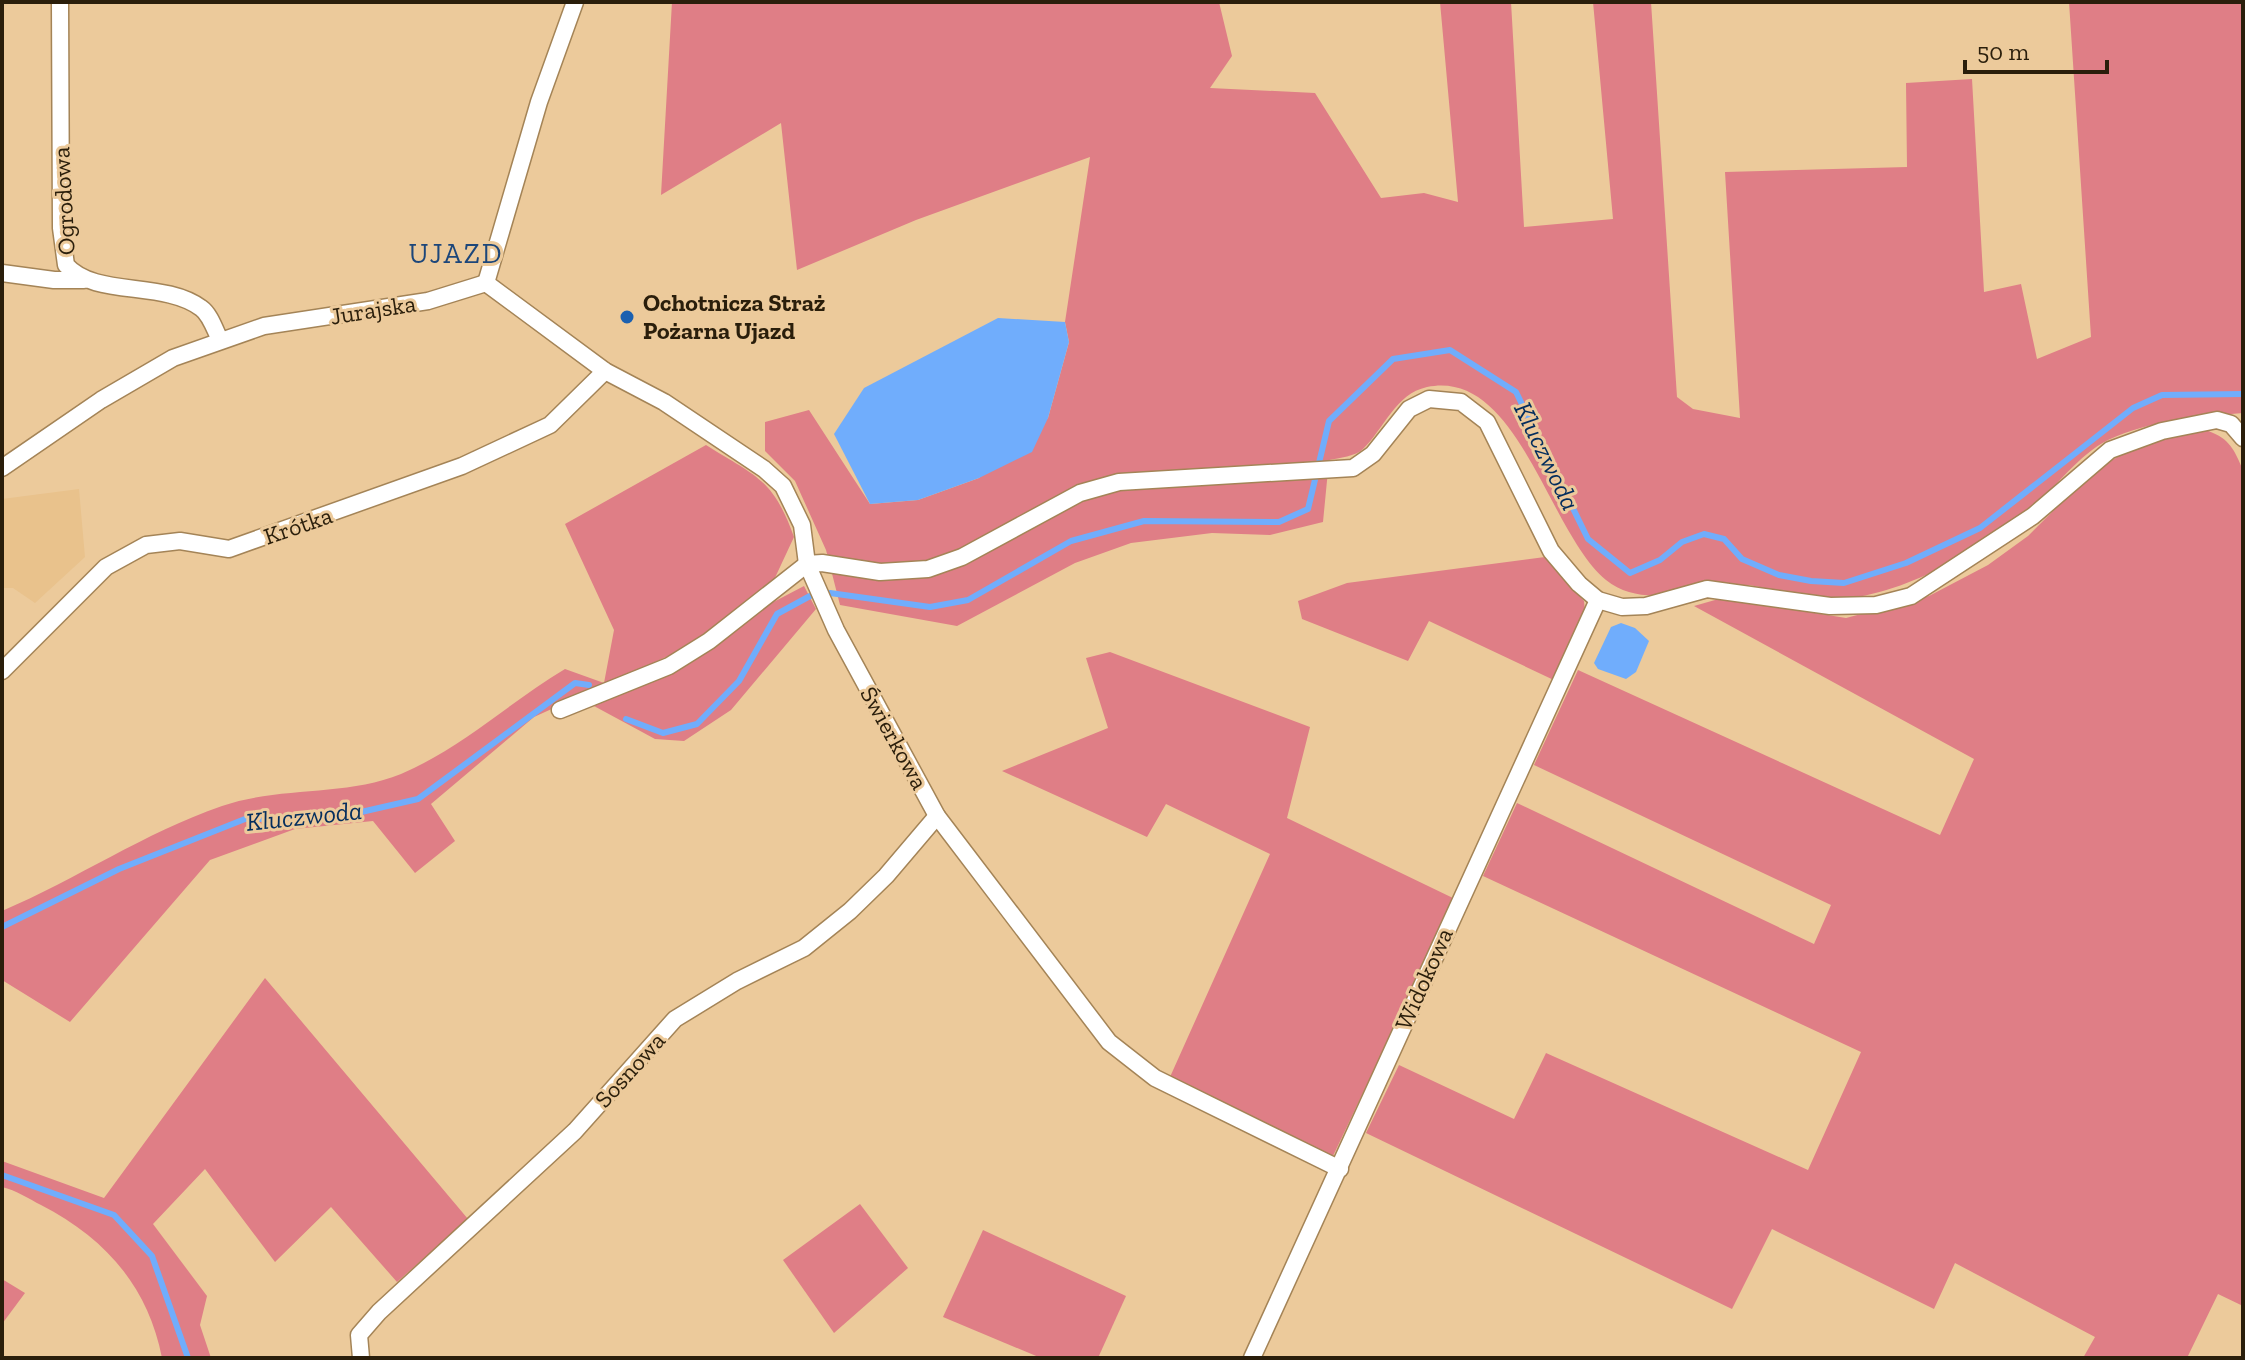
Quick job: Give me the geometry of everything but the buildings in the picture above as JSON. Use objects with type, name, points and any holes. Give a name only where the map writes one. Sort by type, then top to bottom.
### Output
[{"type":"street","name":"Ogrodowa","points":[[60,2],[61,228],[66,265],[86,280],[171,294],[204,309],[220,340]]},
{"type":"street","points":[[486,283],[539,102],[575,2]]},
{"type":"street","points":[[2,273],[54,280],[86,280]]},
{"type":"street","name":"Jurajska","points":[[2,468],[101,400],[173,358],[220,340],[264,326],[428,301],[486,283]]},
{"type":"street","name":"Świerkowa","points":[[486,283],[605,371],[664,402],[764,469],[783,486],[802,525],[807,564],[851,659],[937,816],[1109,1042],[1155,1078],[1340,1169]]},
{"type":"street","name":"Krótka","points":[[2,671],[106,567],[146,545],[180,541],[229,549],[462,466],[550,425],[605,371]]},
{"type":"street","points":[[560,710],[669,666],[709,641],[807,564],[822,563],[880,572],[928,569],[962,557],[1080,493],[1099,486],[1140,480],[1353,468],[1373,454],[1409,409],[1429,399],[1461,402],[1487,422],[1551,551],[1579,584],[1598,600],[1622,607],[1646,606],[1707,589],[1830,606],[1876,605],[1911,596],[2033,516],[2110,450],[2162,431],[2217,420],[2231,424],[2243,438]]},
{"type":"street","name":"Widokowa","points":[[1252,1358],[1598,600]]},
{"type":"street","name":"Sosnowa","points":[[361,1358],[359,1335],[379,1312],[575,1131],[675,1019],[737,981],[804,948],[867,895],[937,816]]},
{"type":"shaded area","points":[[672,2],[1219,2],[1232,56],[1210,88],[1315,93],[1381,198],[1424,193],[1458,202],[1440,2],[1511,2],[1524,227],[1613,219],[1593,2],[1651,2],[1677,397],[1693,409],[1740,418],[1725,172],[1907,167],[1906,83],[1972,79],[1984,292],[2021,284],[2037,359],[2091,337],[2069,2],[2243,2],[2243,413],[2157,424],[2108,440],[2087,454],[2008,526],[1954,561],[1896,587],[1835,600],[1798,598],[1746,585],[1656,595],[1621,589],[1606,580],[1585,557],[1529,458],[1508,427],[1485,402],[1458,388],[1427,387],[1398,404],[1360,451],[1329,460],[1323,522],[1270,535],[1212,533],[1131,543],[1075,563],[957,626],[840,605],[826,550],[795,481],[765,451],[765,422],[809,410],[870,504],[918,500],[979,478],[1048,418],[1069,342],[1065,322],[1090,157],[916,220],[797,270],[781,123],[661,195]]},
{"type":"shaded area","points":[[2205,430],[2228,443],[2242,468],[2243,1306],[2218,1294],[2187,1358],[2083,1358],[2095,1337],[1955,1263],[1934,1309],[1772,1229],[1732,1309],[1366,1133],[1399,1065],[1514,1119],[1546,1053],[1808,1170],[1861,1052],[1483,876],[1517,803],[1814,944],[1831,905],[1534,765],[1578,670],[1940,835],[1974,759],[1694,606],[1722,598],[1846,618],[1929,596],[1988,565],[2028,536],[2094,470],[2143,443]]},
{"type":"shaded area","points":[[706,445],[760,480],[770,490],[786,517],[794,537],[773,582],[699,642],[534,717],[431,804],[455,841],[415,873],[373,821],[295,829],[210,860],[70,1022],[2,980],[2,911],[138,843],[193,817],[244,800],[357,786],[401,774],[444,752],[565,669],[604,683],[614,630],[565,524]]},
{"type":"shaded area","points":[[79,489],[85,557],[35,603],[13,588],[2,588],[2,499]]},
{"type":"shaded area","points":[[1545,557],[1584,601],[1586,622],[1558,682],[1429,621],[1408,661],[1302,619],[1298,601],[1347,583]]},
{"type":"shaded area","points":[[804,586],[816,609],[731,710],[684,741],[655,739],[594,706],[689,660],[760,609]]},
{"type":"shaded area","points":[[1110,652],[1310,727],[1287,818],[1455,899],[1333,1156],[1170,1077],[1270,854],[1166,804],[1147,837],[1002,771],[1108,728],[1086,658]]},
{"type":"shaded area","points":[[265,978],[468,1219],[397,1282],[331,1207],[275,1262],[205,1169],[153,1224],[207,1296],[200,1325],[211,1358],[162,1358],[146,1308],[120,1267],[104,1249],[64,1218],[2,1187],[2,1161],[104,1198]]},
{"type":"shaded area","points":[[860,1204],[908,1268],[834,1333],[783,1260]]},
{"type":"shaded area","points":[[983,1230],[1126,1296],[1098,1358],[1041,1358],[943,1317]]},
{"type":"shaded area","points":[[2,1279],[25,1293],[2,1324]]},
{"type":"water","points":[[998,318],[1065,322],[1069,342],[1048,418],[1032,452],[979,478],[918,500],[870,504],[834,434],[864,388]]},
{"type":"water","points":[[1621,623],[1635,628],[1649,641],[1636,672],[1626,679],[1598,669],[1594,663],[1611,627]]},
{"type":"waterway","name":"Kluczwoda","points":[[830,593],[930,607],[968,600],[1071,541],[1144,521],[1279,522],[1308,509],[1329,421],[1393,359],[1450,350],[1516,392],[1588,539],[1630,573],[1660,560],[1682,542],[1704,534],[1724,539],[1742,559],[1779,575],[1844,583],[1906,563],[1980,528],[2133,408],[2162,395],[2243,394]]},
{"type":"waterway","name":"Kluczwoda","points":[[626,719],[663,733],[697,724],[739,681],[777,614],[810,596]]},
{"type":"waterway","name":"Kluczwoda","points":[[2,927],[119,869],[245,819],[335,818],[418,799],[575,683],[589,685]]},
{"type":"waterway","points":[[2,1175],[114,1215],[152,1256],[188,1358]]},
{"type":"place","name":"Ochotnicza Straż Pożarna Ujazd","points":[[627,317]]},
{"type":"district","name":"UJAZD","points":[[456,253]]}]
